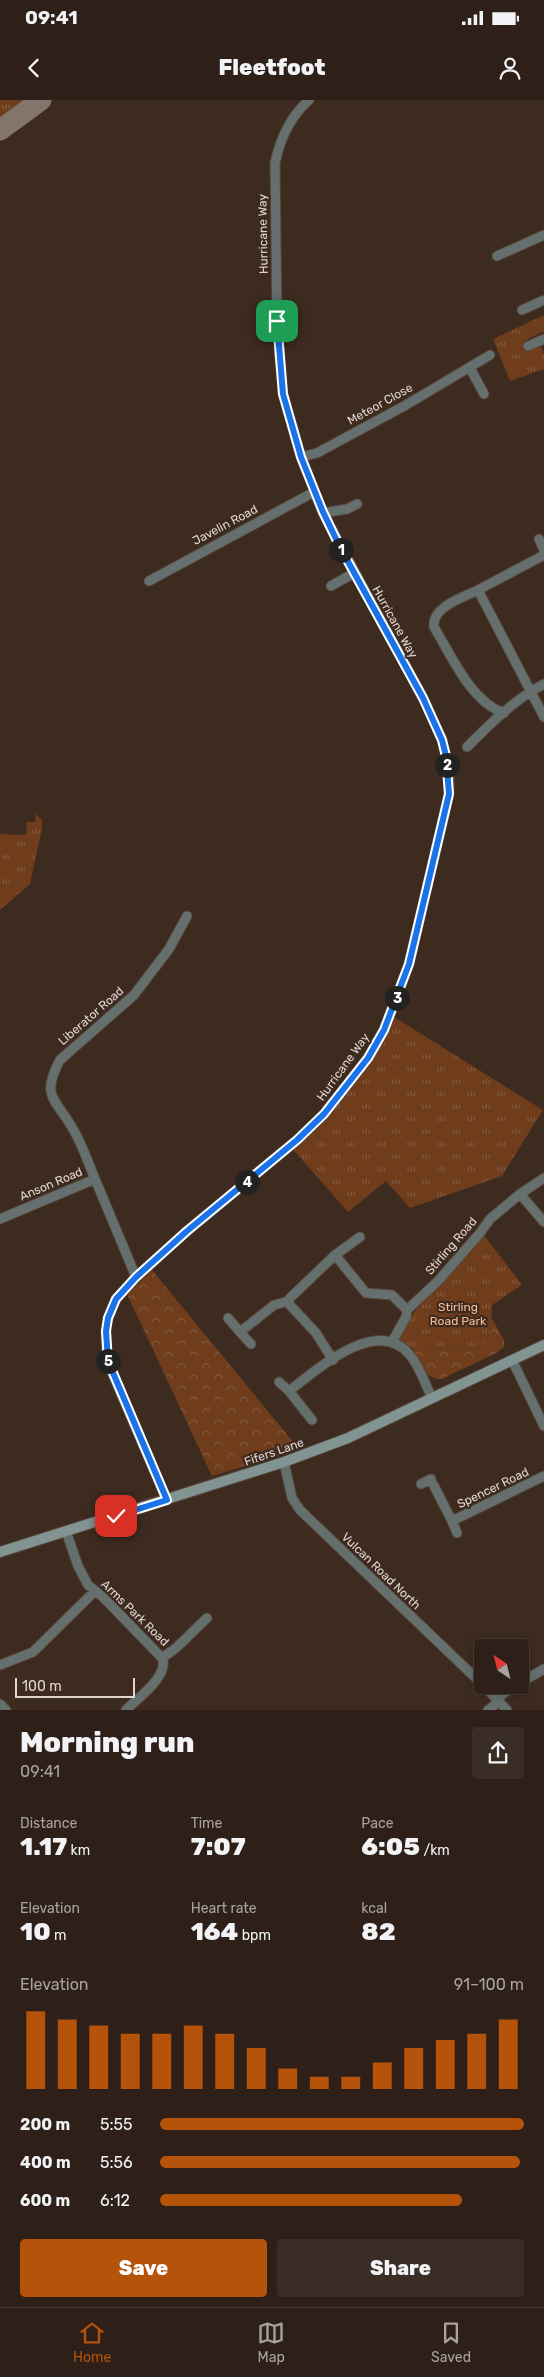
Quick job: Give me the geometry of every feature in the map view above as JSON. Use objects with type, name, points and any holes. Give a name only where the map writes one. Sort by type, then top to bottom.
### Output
[{"type":"street","name":"Hurricane Way","points":[[167,1500],[108,1361],[106,1331],[108,1318],[116,1299],[136,1277],[187,1231],[283,1152],[324,1114],[347,1087],[384,1030],[409,964],[449,794],[449,773],[442,740],[423,698],[354,573],[323,512],[301,457],[283,394],[277,321],[275,163],[278,150],[289,124],[296,113],[309,100]]},
{"type":"street","points":[[497,256],[544,235]]},
{"type":"street","points":[[522,310],[544,300]]},
{"type":"street","points":[[528,346],[544,341]]},
{"type":"street","name":"Meteor Close","points":[[301,457],[325,448],[470,368],[490,355]]},
{"type":"street","points":[[470,368],[484,394]]},
{"type":"street","name":"Javelin Road","points":[[149,581],[314,492]]},
{"type":"street","points":[[323,512],[346,509],[357,504]]},
{"type":"street","points":[[539,539],[544,550]]},
{"type":"street","points":[[504,713],[496,710],[477,696],[434,626],[433,620],[440,606],[478,590],[544,555]]},
{"type":"street","points":[[331,586],[354,573]]},
{"type":"street","points":[[478,590],[544,717]]},
{"type":"street","points":[[467,747],[495,727],[504,713],[531,691],[544,684]]},
{"type":"street","name":"Liberator Road","points":[[60,1060],[134,995],[169,949],[187,916]]},
{"type":"street","name":"Anson Road","points":[[0,1219],[95,1179],[73,1129],[52,1098],[51,1080],[60,1060]]},
{"type":"street","name":"Stirling Road","points":[[392,1342],[406,1317],[407,1310],[438,1281],[480,1234],[490,1219],[520,1194],[544,1178]]},
{"type":"street","points":[[95,1179],[136,1277]]},
{"type":"street","points":[[520,1194],[544,1222]]},
{"type":"street","points":[[333,1360],[320,1338],[289,1301],[290,1295],[335,1255],[360,1237]]},
{"type":"street","points":[[335,1255],[366,1293],[392,1294],[407,1310]]},
{"type":"street","points":[[240,1332],[274,1305],[289,1301]]},
{"type":"street","points":[[228,1318],[251,1344]]},
{"type":"street","points":[[289,1390],[314,1371],[366,1341],[392,1342],[409,1353],[432,1398]]},
{"type":"street","name":"Fifers Lane","points":[[0,1552],[284,1462],[348,1438],[544,1345]]},
{"type":"street","points":[[512,1360],[544,1426]]},
{"type":"street","points":[[279,1382],[289,1390],[312,1420]]},
{"type":"street","name":"Vulcan Road North","points":[[284,1462],[292,1498],[300,1510],[474,1676]]},
{"type":"street","name":"Spencer Road","points":[[452,1521],[544,1476]]},
{"type":"street","name":"Spencer Road","points":[[421,1484],[432,1481],[458,1533]]},
{"type":"street","name":"Arms Park Road","points":[[66,1531],[84,1579],[162,1658]]},
{"type":"street","points":[[0,1665],[10,1657],[33,1652],[95,1591]]},
{"type":"street","points":[[126,1710],[162,1674],[164,1662],[162,1658],[176,1648],[207,1618]]},
{"type":"street","points":[[529,1678],[544,1669]]},
{"type":"street","name":"Vulcan Road North","points":[[493,1694],[507,1710]]},
{"type":"street","points":[[488,1710],[504,1694]]},
{"type":"street","points":[[0,1704],[6,1710]]},
{"type":"green space","points":[[0,100],[23,100],[0,117]]},
{"type":"green space","points":[[544,315],[544,331],[524,341],[528,346],[535,345],[541,347],[544,353],[544,369],[510,381],[493,339]]},
{"type":"green space","points":[[36,814],[42,820],[42,828],[30,884],[0,910],[0,834],[26,835],[27,822],[35,822]]},
{"type":"green space","points":[[391,1015],[543,1110],[502,1176],[410,1208],[386,1181],[348,1212],[290,1146],[347,1087]]},
{"type":"green space","name":"Stirling Road Park","points":[[484,1235],[522,1285],[492,1305],[491,1317],[493,1324],[486,1340],[479,1347],[412,1348],[400,1340],[403,1330],[422,1302]]},
{"type":"green space","points":[[152,1270],[299,1449],[212,1476],[127,1294]]},
{"type":"green space","points":[[491,1317],[504,1340],[504,1347],[498,1352],[442,1379],[436,1379],[426,1373],[412,1348],[479,1347],[491,1330]]},
{"type":"taxiway","points":[[0,130],[41,100]]},
{"type":"route","points":[[116,1516],[167,1500],[108,1361],[106,1331],[108,1318],[116,1299],[136,1277],[187,1231],[297,1140],[324,1114],[368,1058],[384,1030],[409,964],[434,868],[449,794],[449,773],[442,740],[423,698],[340,547],[314,492],[301,457],[283,394],[277,321]]}]
